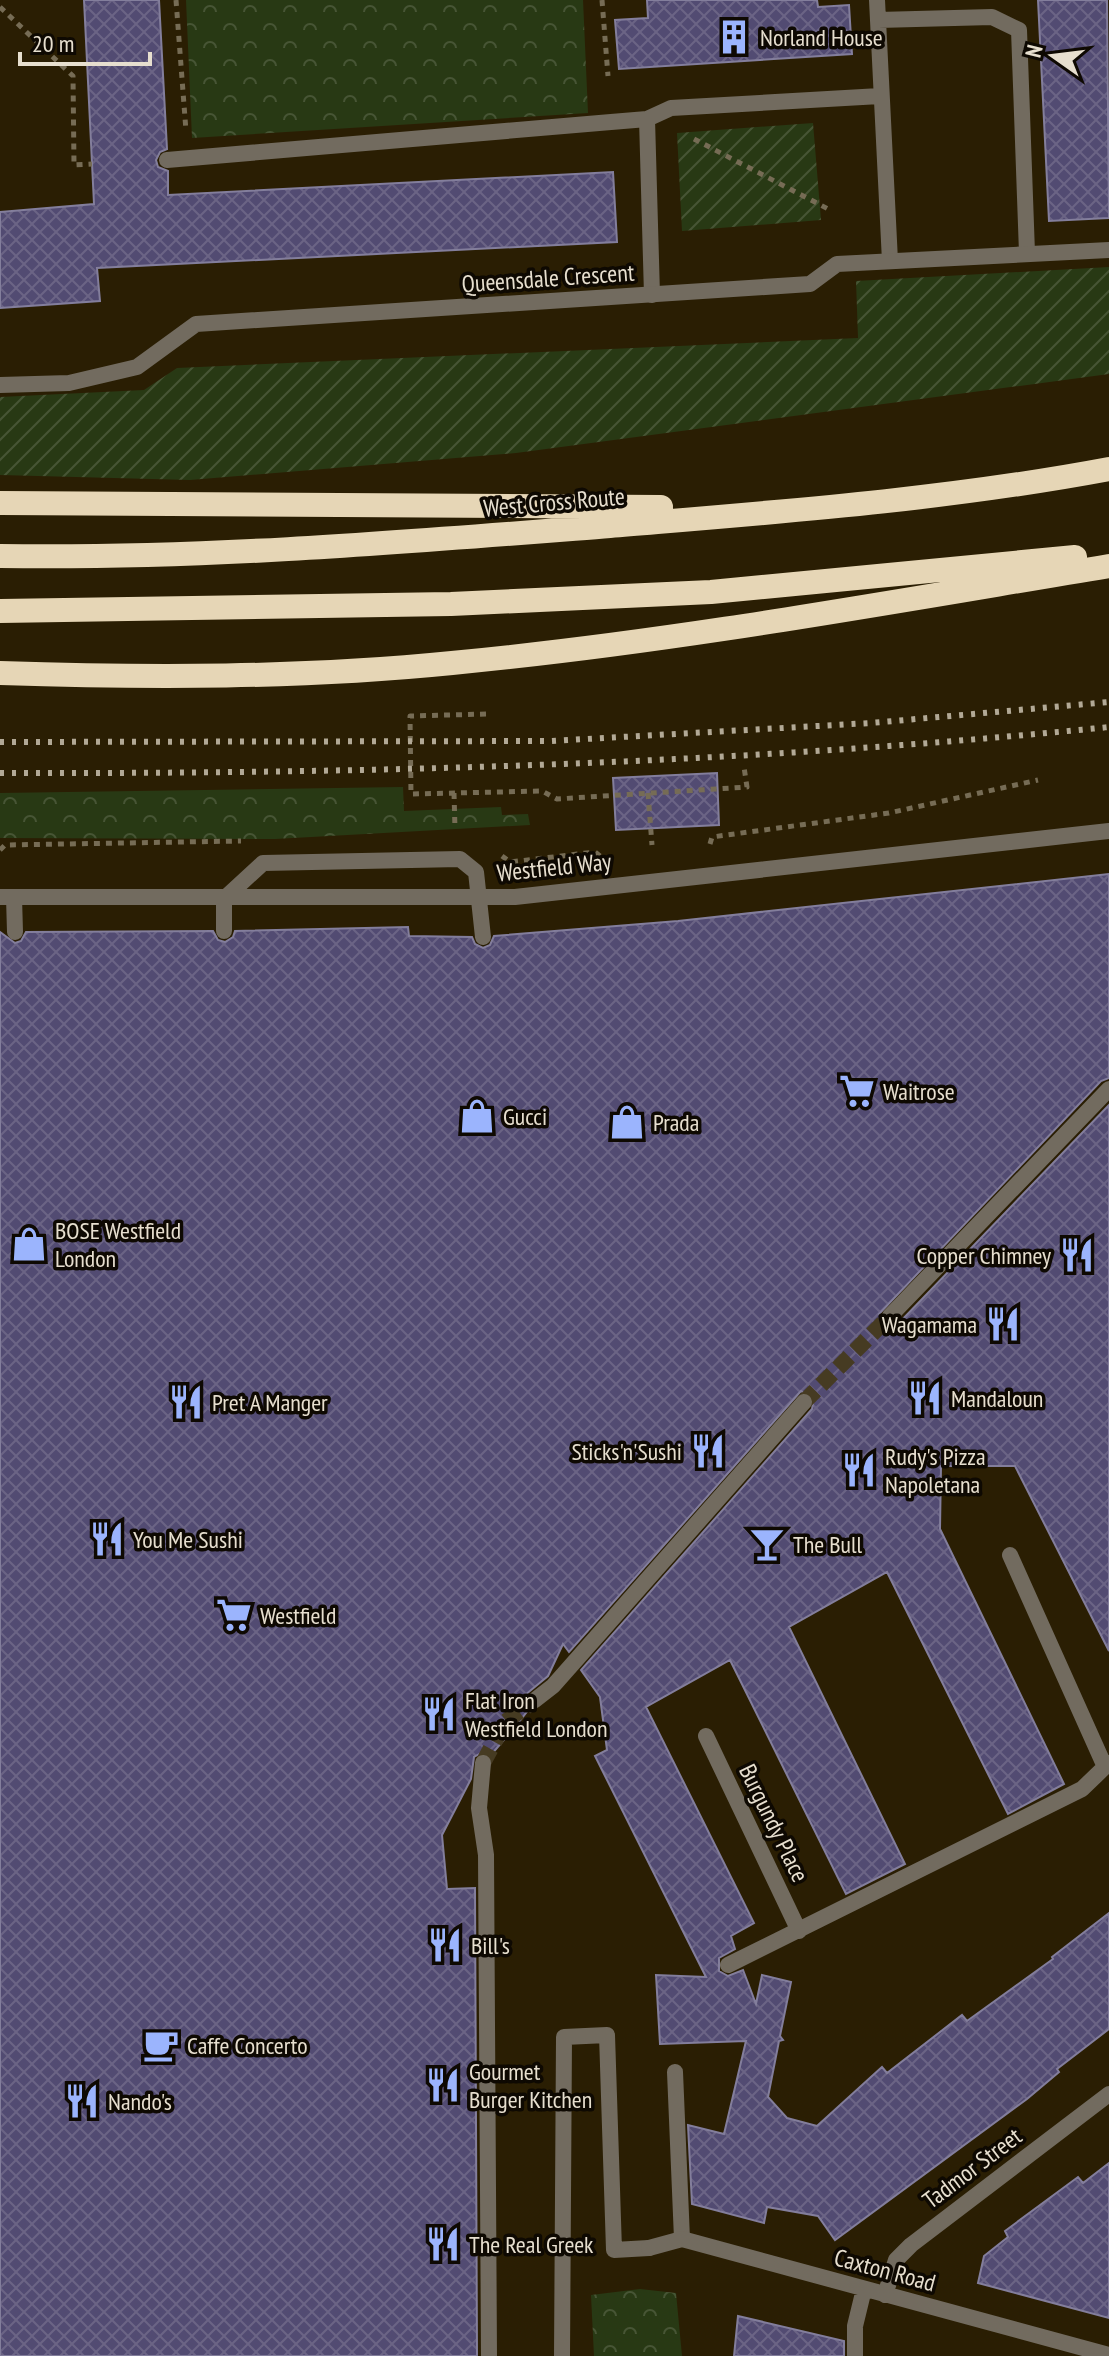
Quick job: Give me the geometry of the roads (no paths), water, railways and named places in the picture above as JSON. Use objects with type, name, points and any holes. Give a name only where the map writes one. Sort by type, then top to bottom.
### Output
[{"type":"highway","name":"West Cross Route","points":[[0,556],[131,558],[321,550],[815,508],[1014,487],[1109,469]]},
{"type":"highway","points":[[0,503],[815,508]]},
{"type":"highway","points":[[0,611],[451,604],[711,592],[1109,553]]},
{"type":"highway","points":[[0,673],[92,676],[299,674],[452,664],[712,631],[1109,566]]},
{"type":"street","points":[[877,0],[890,261]]},
{"type":"street","points":[[878,20],[992,17],[1019,30],[1027,253]]},
{"type":"street","points":[[167,160],[647,119],[671,108],[880,96]]},
{"type":"street","points":[[647,119],[652,295]]},
{"type":"street","name":"Queensdale Crescent","points":[[0,385],[69,383],[137,367],[196,324],[810,284],[837,264],[1109,250]]},
{"type":"street","name":"Westfield Way","points":[[7,897],[515,897],[1109,831]]},
{"type":"street","points":[[224,931],[224,899],[263,863],[460,859],[476,872],[483,937]]},
{"type":"street","points":[[7,897],[15,932]]},
{"type":"street","points":[[890,1316],[1109,1089]]},
{"type":"street","points":[[535,1700],[553,1686],[804,1402]]},
{"type":"street","points":[[728,1965],[1082,1789],[1107,1765],[1010,1555]]},
{"type":"street","name":"Burgundy Place","points":[[706,1736],[799,1931]]},
{"type":"street","points":[[483,1763],[479,1808],[486,1855],[489,2356]]},
{"type":"street","points":[[562,2356],[564,2037],[607,2035],[614,2250],[649,2248],[682,2239],[675,2072]]},
{"type":"street","name":"Tadmor Street","points":[[885,2295],[896,2260],[911,2245],[1109,2094]]},
{"type":"street","name":"Caxton Road","points":[[682,2239],[1109,2355]]},
{"type":"street","points":[[855,2356],[855,2326],[864,2289]]},
{"type":"tunnel","points":[[804,1402],[890,1316]]},
{"type":"tunnel","points":[[483,1763],[505,1722],[535,1700]]},
{"type":"railway","points":[[0,742],[550,741],[871,723],[1109,702]]},
{"type":"railway","points":[[0,773],[416,769],[555,764],[832,750],[1109,727]]},
{"type":"place","name":"Norland House","points":[[734,37]]},
{"type":"place","name":"Waitrose","points":[[857,1091]]},
{"type":"place","name":"Gucci","points":[[477,1116]]},
{"type":"place","name":"Prada","points":[[627,1122]]},
{"type":"place","name":"BOSE Westfield London","points":[[29,1244]]},
{"type":"place","name":"Copper Chimney","points":[[1077,1255]]},
{"type":"place","name":"Wagamama","points":[[1003,1324]]},
{"type":"place","name":"Mandaloun","points":[[925,1398]]},
{"type":"place","name":"Pret A Manger","points":[[186,1402]]},
{"type":"place","name":"Sticks'n'Sushi","points":[[708,1451]]},
{"type":"place","name":"Rudy's Pizza Napoletana","points":[[859,1470]]},
{"type":"place","name":"You Me Sushi","points":[[107,1539]]},
{"type":"place","name":"The Bull","points":[[767,1544]]},
{"type":"place","name":"Westfield","points":[[234,1615]]},
{"type":"place","name":"Flat Iron Westfield London","points":[[439,1714]]},
{"type":"place","name":"Bill's","points":[[445,1945]]},
{"type":"place","name":"Caffe Concerto","points":[[161,2045]]},
{"type":"place","name":"Gourmet Burger Kitchen","points":[[443,2085]]},
{"type":"place","name":"Nando's","points":[[82,2101]]},
{"type":"place","name":"The Real Greek","points":[[443,2244]]}]
